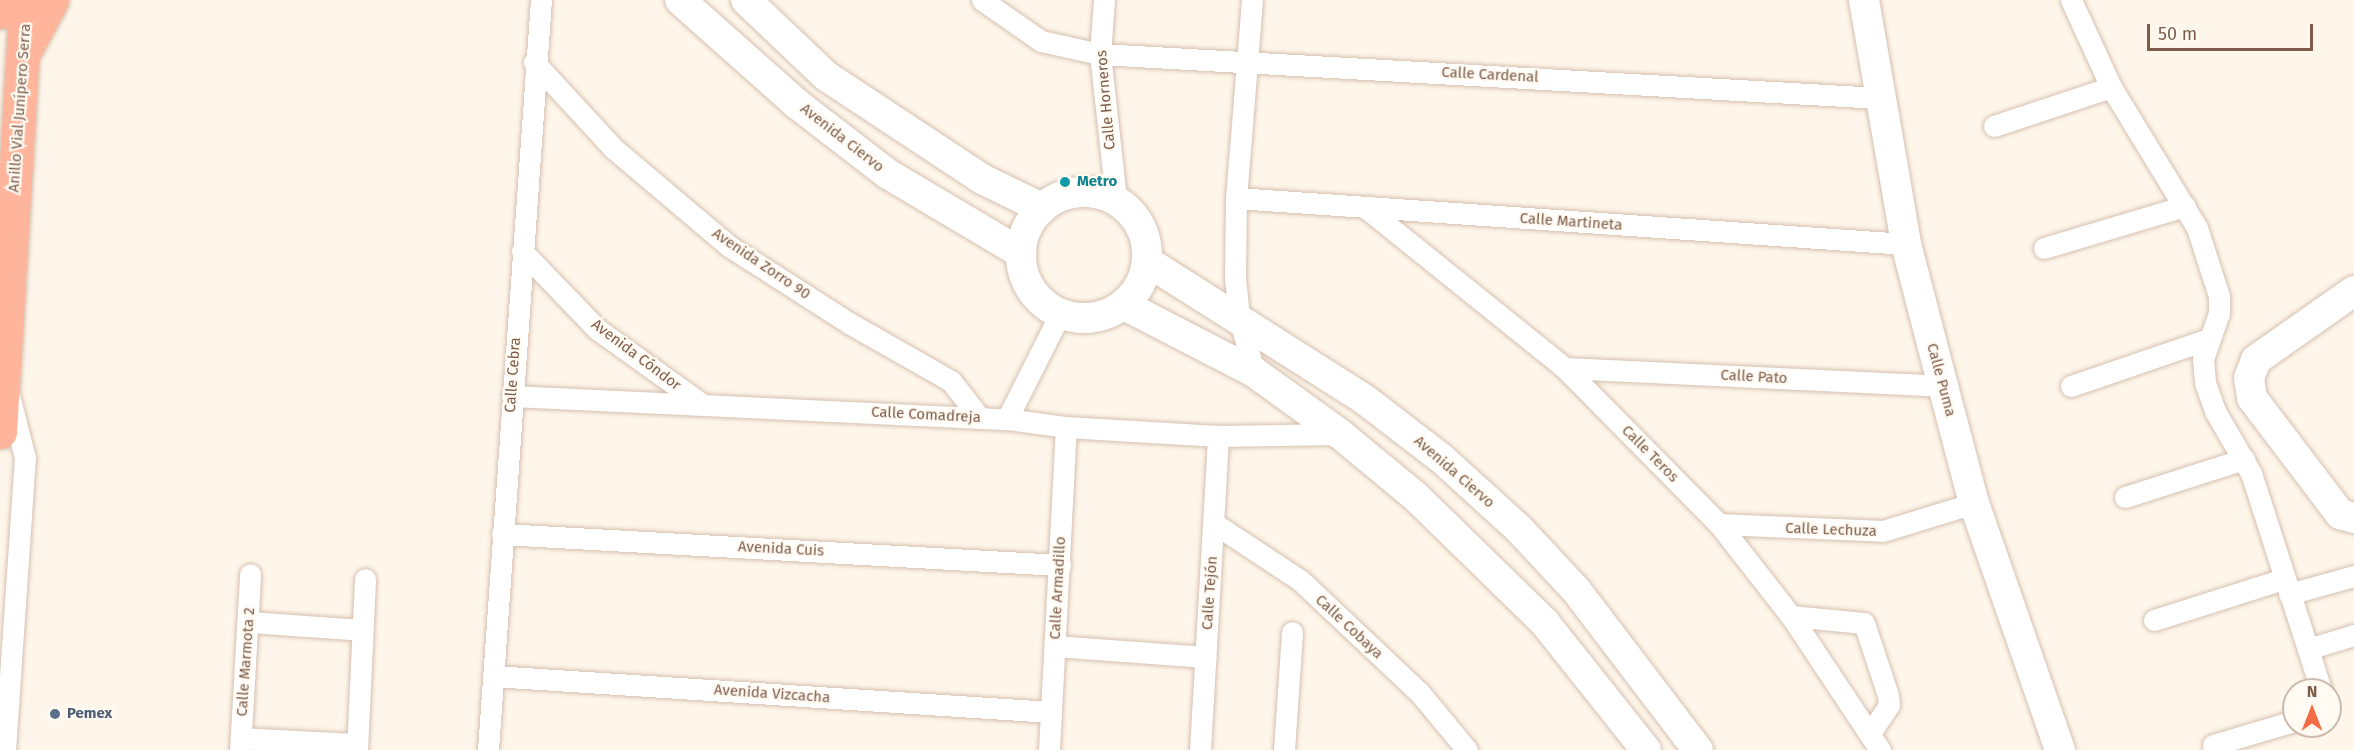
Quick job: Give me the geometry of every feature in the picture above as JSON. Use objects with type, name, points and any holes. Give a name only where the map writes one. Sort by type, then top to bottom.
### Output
[{"type":"highway","points":[[0,12],[1,0]]},
{"type":"highway","name":"Anillo Vial Junípero Serra","points":[[0,432],[5,383],[26,0]]},
{"type":"highway","points":[[23,54],[52,0]]},
{"type":"street","name":"Calle Cebra","points":[[488,750],[534,62],[541,0]]},
{"type":"street","name":"Avenida Ciervo","points":[[680,0],[797,104],[888,174],[1021,254]]},
{"type":"street","points":[[746,0],[826,76],[982,179],[1042,208]]},
{"type":"street","name":"Calle Cardenal","points":[[982,0],[1041,41],[1100,54],[1246,60],[1879,98]]},
{"type":"street","name":"Calle Horneros","points":[[1104,0],[1100,54],[1116,200]]},
{"type":"street","points":[[1252,0],[1236,198],[1235,278],[1239,317],[1254,372]]},
{"type":"street","name":"Calle Puma","points":[[1864,0],[1879,98],[1906,244],[1943,386],[1974,503],[2061,750]]},
{"type":"street","points":[[2071,0],[2111,87],[2197,228],[2219,296],[2219,313],[2208,339],[2203,359],[2205,383],[2215,411],[2244,459],[2317,678]]},
{"type":"street","name":"Avenida Zorro 90","points":[[534,62],[613,148],[729,246],[849,322],[951,381],[979,417]]},
{"type":"street","points":[[797,104],[826,76]]},
{"type":"street","points":[[1994,126],[2111,87]]},
{"type":"street","points":[[1081,192],[1116,200],[1137,220],[1146,240],[1148,262],[1140,286],[1124,305],[1104,316],[1082,319],[1060,314],[1039,300],[1025,278],[1021,254],[1026,228],[1042,208],[1060,197],[1081,192]]},
{"type":"street","name":"Calle Martineta","points":[[1236,198],[1906,244]]},
{"type":"street","points":[[2044,248],[2185,206]]},
{"type":"street","name":"Calle Teros","points":[[1366,208],[1565,368],[1719,524],[1791,616],[1875,741]]},
{"type":"street","name":"Avenida Cóndor","points":[[522,250],[597,329],[703,405]]},
{"type":"street","name":"Avenida Ciervo","points":[[1148,262],[1239,317],[1364,399],[1441,458],[1520,530],[1576,590],[1698,750]]},
{"type":"street","points":[[2353,519],[2340,514],[2252,398],[2249,378],[2256,360],[2354,291]]},
{"type":"street","points":[[1124,305],[1254,372],[1340,434],[1415,496],[1545,623],[1646,750]]},
{"type":"street","points":[[1007,418],[1060,314]]},
{"type":"street","points":[[2071,386],[2208,339]]},
{"type":"street","name":"Calle Pato","points":[[1565,368],[1943,386]]},
{"type":"street","points":[[5,383],[25,458],[5,750]]},
{"type":"street","name":"Calle Comadreja","points":[[512,396],[1007,418],[1066,427],[1218,436],[1340,434]]},
{"type":"street","name":"Calle Armadillo","points":[[1049,750],[1066,427]]},
{"type":"street","name":"Calle Tejón","points":[[1200,750],[1215,524],[1218,436]]},
{"type":"street","points":[[2125,497],[2244,459]]},
{"type":"street","name":"Calle Lechuza","points":[[1719,524],[1883,531],[1974,503]]},
{"type":"street","name":"Calle Cobaya","points":[[1215,524],[1299,580],[1419,692],[1467,750]]},
{"type":"street","name":"Avenida Cuis","points":[[502,534],[1060,564]]},
{"type":"street","name":"Calle Marmota 2","points":[[241,744],[250,574]]},
{"type":"street","points":[[2154,620],[2286,587],[2354,576]]},
{"type":"street","points":[[241,744],[357,747],[365,579]]},
{"type":"street","points":[[1545,623],[1576,590]]},
{"type":"street","points":[[1791,616],[1864,623],[1888,695],[1889,705],[1875,741]]},
{"type":"street","points":[[249,622],[362,630]]},
{"type":"street","points":[[1284,750],[1292,632]]},
{"type":"street","points":[[2308,650],[2354,635]]},
{"type":"street","points":[[1055,646],[1206,657]]},
{"type":"street","name":"Avenida Vizcacha","points":[[493,676],[1051,712]]},
{"type":"street","points":[[2213,745],[2282,725]]},
{"type":"place","name":"Metro","points":[[1065,182]]},
{"type":"place","name":"Pemex","points":[[55,714]]}]
